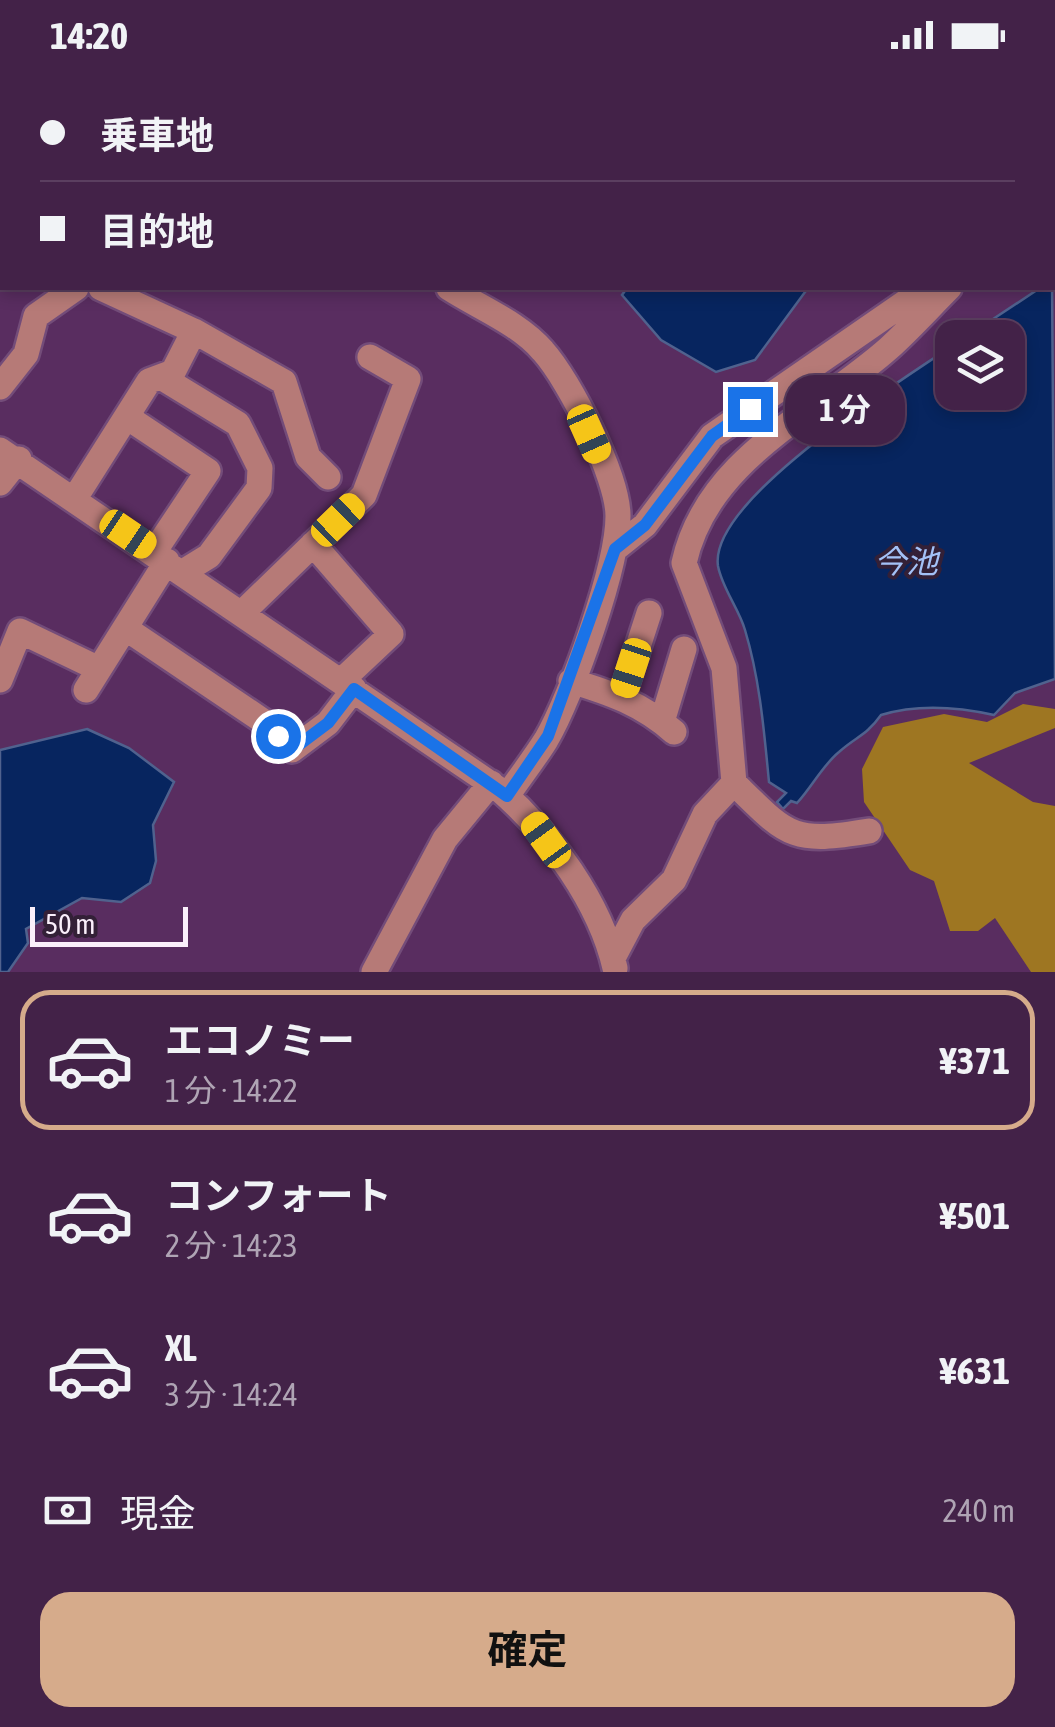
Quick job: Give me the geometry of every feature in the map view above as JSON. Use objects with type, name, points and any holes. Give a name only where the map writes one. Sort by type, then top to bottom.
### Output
[{"type":"street","points":[[0,387],[26,354],[36,316],[73,290]]},
{"type":"street","points":[[105,290],[194,330],[284,382],[308,457],[328,477]]},
{"type":"street","points":[[374,972],[446,840],[548,736],[571,682],[615,549],[614,491],[563,377],[524,333],[455,290]]},
{"type":"street","points":[[615,549],[645,525],[712,436],[923,290]]},
{"type":"street","points":[[869,832],[818,840],[784,831],[734,782],[724,668],[684,563],[689,537],[701,514],[757,448],[888,349],[947,290]]},
{"type":"street","points":[[76,498],[150,381],[173,372],[194,330]]},
{"type":"street","points":[[242,613],[364,495],[408,379],[370,357]]},
{"type":"street","points":[[162,377],[238,424],[260,468],[260,488],[208,556],[168,562]]},
{"type":"street","points":[[0,680],[20,632],[92,680],[168,562],[208,471],[127,417]]},
{"type":"street","points":[[0,483],[10,455],[499,790],[528,814],[564,865],[615,965]]},
{"type":"street","points":[[125,628],[263,721],[292,750],[328,723],[348,685],[392,634],[313,544]]},
{"type":"street","points":[[622,696],[649,612]]},
{"type":"street","points":[[571,682],[622,696],[668,727],[684,649]]},
{"type":"street","points":[[615,965],[633,920],[674,880],[705,814],[734,782]]},
{"type":"shaded area","points":[[1023,704],[1055,709],[1055,728],[969,763],[1033,802],[1055,806],[1055,972],[1031,972],[995,918],[978,931],[950,931],[934,881],[910,870],[864,802],[862,769],[883,727],[944,714],[987,722]]},
{"type":"water","points":[[626,290],[807,290],[755,360],[716,372],[661,340],[622,295]]},
{"type":"water","name":"今池","points":[[1037,290],[1052,290],[1055,679],[1015,693],[994,715],[938,708],[881,715],[833,758],[797,803],[791,801],[783,809],[777,802],[786,793],[769,782],[750,649],[718,566],[723,539],[743,509],[812,444],[935,358],[935,410],[1025,410],[1025,320],[992,320]]},
{"type":"water","points":[[87,729],[129,748],[174,782],[153,825],[156,861],[150,883],[121,902],[82,898],[26,929],[28,943],[8,972],[0,972],[0,750]]},
{"type":"route","points":[[278,736],[292,750],[328,723],[354,689],[507,796],[548,736],[571,682],[615,549],[645,525],[712,436],[750,409]]}]
